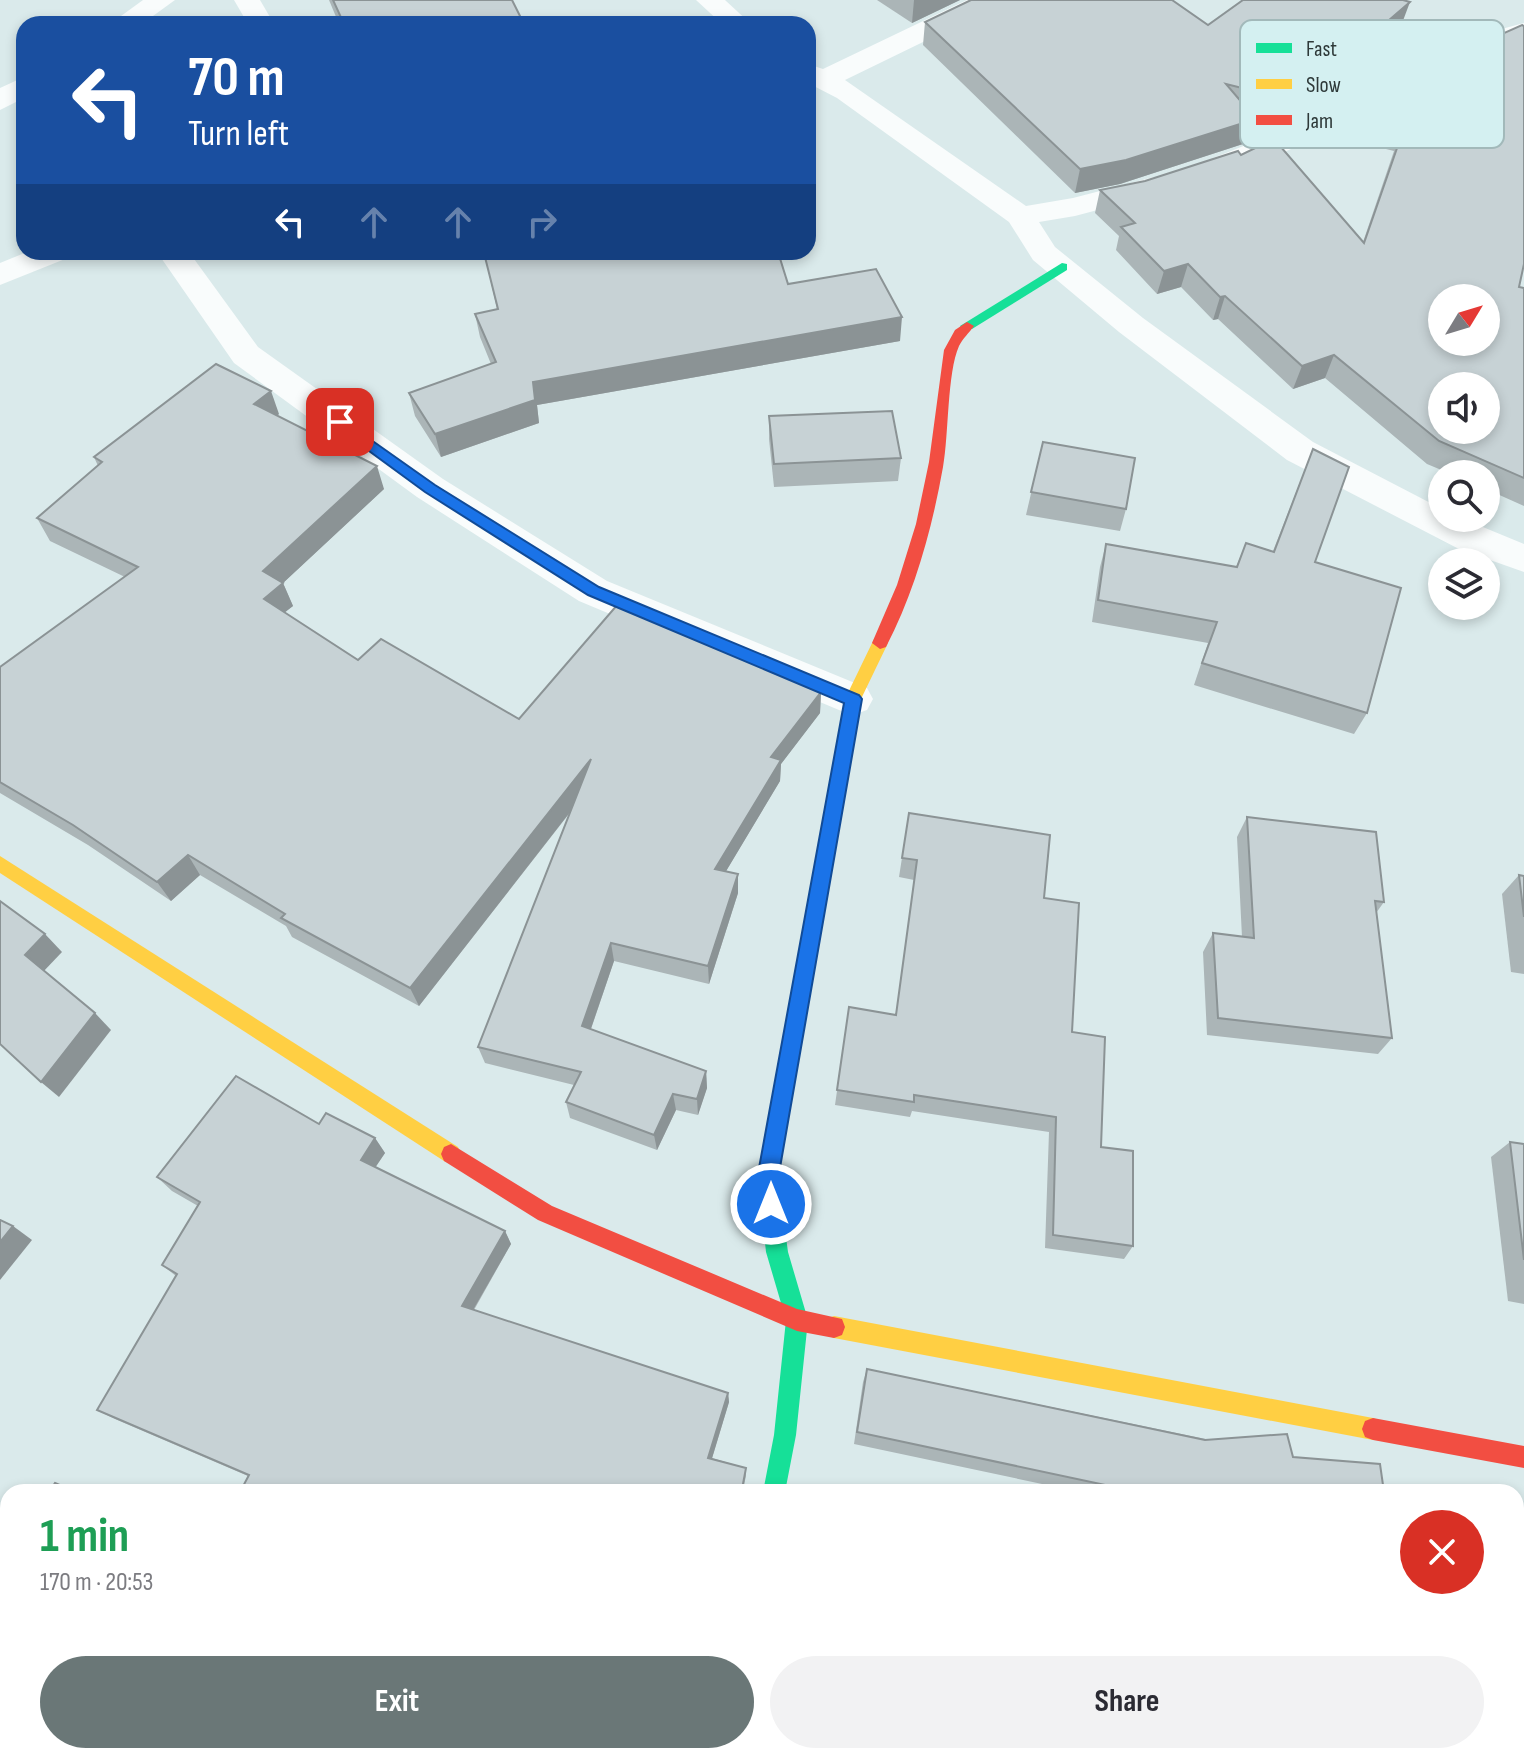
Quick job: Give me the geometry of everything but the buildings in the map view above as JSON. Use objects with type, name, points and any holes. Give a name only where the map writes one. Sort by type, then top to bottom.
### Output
[{"type":"street","points":[[136,16],[162,0]]},
{"type":"street","points":[[709,0],[728,16]]},
{"type":"street","points":[[816,76],[988,0]]},
{"type":"street","points":[[1504,39],[1524,31]]},
{"type":"street","points":[[816,76],[847,92],[1020,216],[1044,253],[1131,325],[1300,451],[1472,540],[1524,558]]},
{"type":"street","points":[[1020,216],[1088,204],[1193,174],[1266,148]]},
{"type":"street","points":[[0,275],[35,260]]},
{"type":"street","points":[[179,260],[246,355],[430,488],[593,591],[853,699]]},
{"type":"street","points":[[776,1484],[785,1435],[797,1320],[777,1252],[768,1179],[853,699],[892,618],[924,525],[941,436],[949,350],[955,336],[1062,267]]},
{"type":"street","points":[[0,864],[545,1213],[797,1320],[1524,1457]]},
{"type":"traffic: fast","points":[[967,326],[1062,267]]},
{"type":"traffic: fast","points":[[776,1484],[785,1435],[797,1320],[777,1252],[768,1179],[780,1110]]},
{"type":"traffic: slow","points":[[780,1110],[853,699],[880,643]]},
{"type":"traffic: slow","points":[[0,864],[451,1154]]},
{"type":"traffic: slow","points":[[834,1327],[1373,1429]]},
{"type":"traffic: jam","points":[[880,643],[915,555],[936,462],[950,350],[967,326]]},
{"type":"traffic: jam","points":[[451,1154],[545,1213],[797,1320],[834,1327]]},
{"type":"traffic: jam","points":[[1373,1429],[1524,1457]]},
{"type":"route","points":[[340,422],[430,488],[593,591],[853,699],[768,1179],[771,1204]]}]
